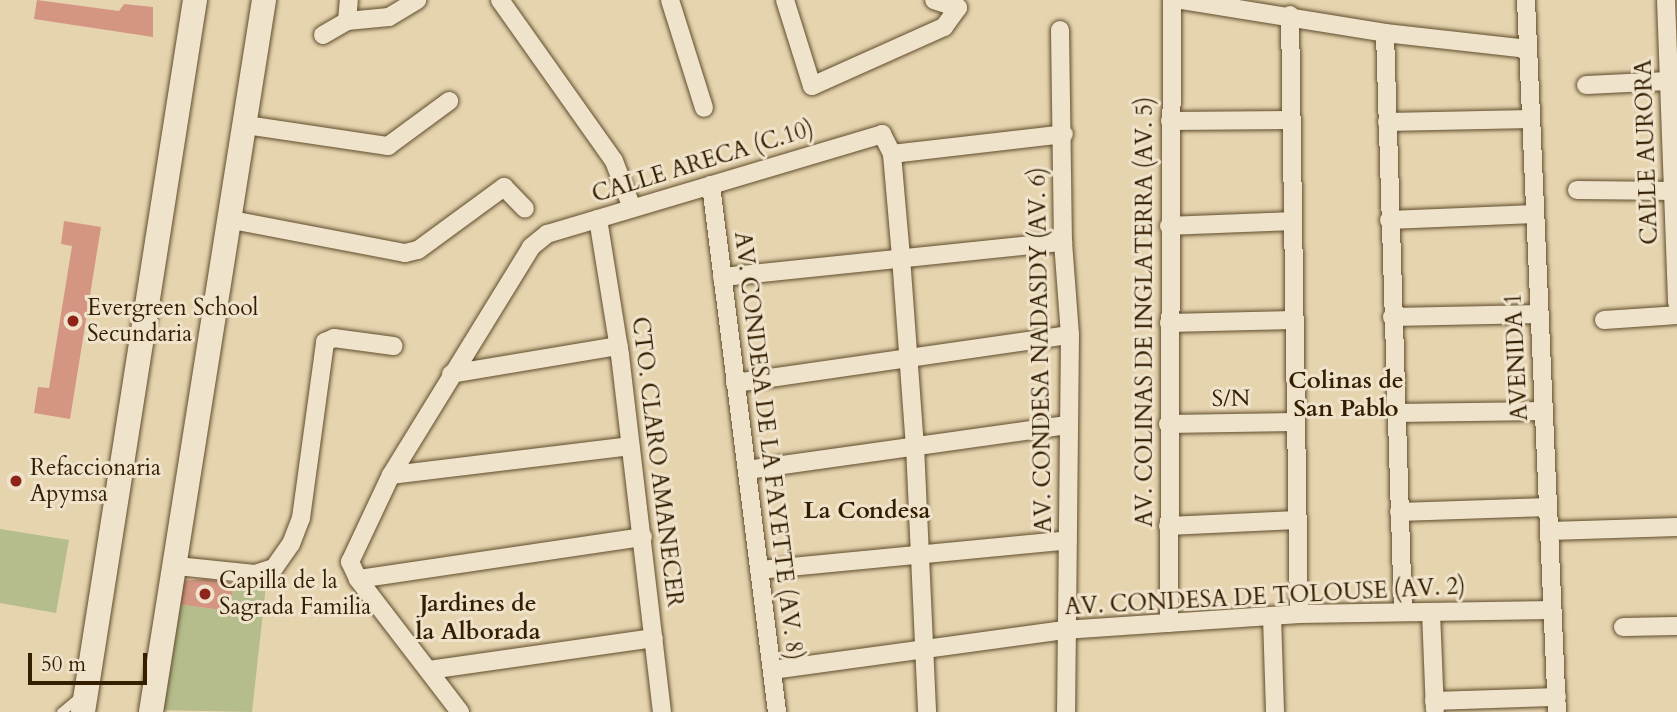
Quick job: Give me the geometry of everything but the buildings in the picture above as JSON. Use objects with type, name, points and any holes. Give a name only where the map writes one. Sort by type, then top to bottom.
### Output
[{"type":"main road","points":[[83,712],[195,0]]},
{"type":"main road","points":[[150,712],[177,566],[264,0]]},
{"type":"street","points":[[346,20],[349,0]]},
{"type":"street","points":[[323,35],[346,20],[389,17],[417,0]]},
{"type":"street","points":[[500,0],[614,161],[632,208]]},
{"type":"street","points":[[670,0],[704,108]]},
{"type":"street","points":[[785,0],[812,86],[944,27],[958,8],[934,0]]},
{"type":"street","name":"AV. COLINAS DE INGLATERRA (AV. 5)","points":[[1169,624],[1172,0]]},
{"type":"street","points":[[1182,0],[1290,15],[1385,33],[1528,49]]},
{"type":"street","name":"AVENIDA 1","points":[[1526,0],[1557,705]]},
{"type":"street","name":"CALLE AURORA","points":[[1666,0],[1677,303]]},
{"type":"street","points":[[1290,15],[1299,614]]},
{"type":"street","name":"AV. CONDESA NADASDY (AV. 6)","points":[[1060,30],[1064,134],[1063,242],[1070,335],[1068,540],[1063,630],[1066,712]]},
{"type":"street","points":[[1385,33],[1403,612]]},
{"type":"street","points":[[1586,85],[1669,81]]},
{"type":"street","points":[[246,125],[388,146],[449,101]]},
{"type":"street","points":[[1387,122],[1531,119]]},
{"type":"street","points":[[1170,121],[1290,120]]},
{"type":"street","name":"CALLE ARECA (C.10)","points":[[451,374],[538,238],[882,134],[892,154]]},
{"type":"street","points":[[926,712],[915,446],[892,154],[1064,134]]},
{"type":"street","name":"AV. CONDESA DE LA FAYETTE (AV. 8)","points":[[711,185],[778,712]]},
{"type":"street","points":[[232,220],[405,253],[418,250],[504,187],[525,209]]},
{"type":"street","points":[[1577,190],[1675,191]]},
{"type":"street","points":[[1389,220],[1535,214]]},
{"type":"street","name":"CTO. CLARO AMANECER","points":[[598,219],[619,346],[662,712]]},
{"type":"street","points":[[1169,226],[1292,221]]},
{"type":"street","points":[[722,277],[1063,242]]},
{"type":"street","points":[[1392,317],[1540,314]]},
{"type":"street","points":[[1604,320],[1677,315]]},
{"type":"street","points":[[1169,323],[1293,320]]},
{"type":"street","points":[[735,383],[908,355],[1070,335]]},
{"type":"street","points":[[177,566],[255,574],[274,568],[291,544],[301,518],[326,342],[334,338],[393,346]]},
{"type":"street","points":[[460,712],[358,579],[350,562],[355,546],[391,475],[451,374],[619,346]]},
{"type":"street","points":[[1396,413],[1544,411]]},
{"type":"street","name":"S/N","points":[[1168,424],[1295,422]]},
{"type":"street","points":[[747,470],[1069,425]]},
{"type":"street","points":[[391,475],[630,446]]},
{"type":"street","points":[[1399,512],[1548,507]]},
{"type":"street","points":[[1168,526],[1297,520]]},
{"type":"street","points":[[1550,531],[1677,527]]},
{"type":"street","points":[[358,579],[643,537]]},
{"type":"street","points":[[759,570],[918,552],[1068,540]]},
{"type":"street","name":"AV. CONDESA DE TOLOUSE (AV. 2)","points":[[772,670],[1063,630],[1299,614],[1552,610]]},
{"type":"street","points":[[1431,612],[1434,706],[1557,705]]},
{"type":"street","points":[[1272,616],[1275,712]]},
{"type":"street","points":[[1623,627],[1677,626]]},
{"type":"street","points":[[429,670],[654,638]]},
{"type":"lane","points":[[61,712],[87,686]]},
{"type":"green space","points":[[0,529],[69,540],[56,613],[0,603]]},
{"type":"green space","points":[[234,583],[266,585],[252,712],[160,710],[176,604],[229,611]]},
{"type":"place","name":"Evergreen School Secundaria","points":[[73,321]]},
{"type":"place","name":"Refaccionaria Apymsa","points":[[16,481]]},
{"type":"place","name":"Capilla de la Sagrada Familia","points":[[205,594]]},
{"type":"district","name":"Colinas de San Pablo","points":[[1346,395]]},
{"type":"district","name":"La Condesa","points":[[867,511]]},
{"type":"district","name":"Jardines de la Alborada","points":[[478,618]]}]
